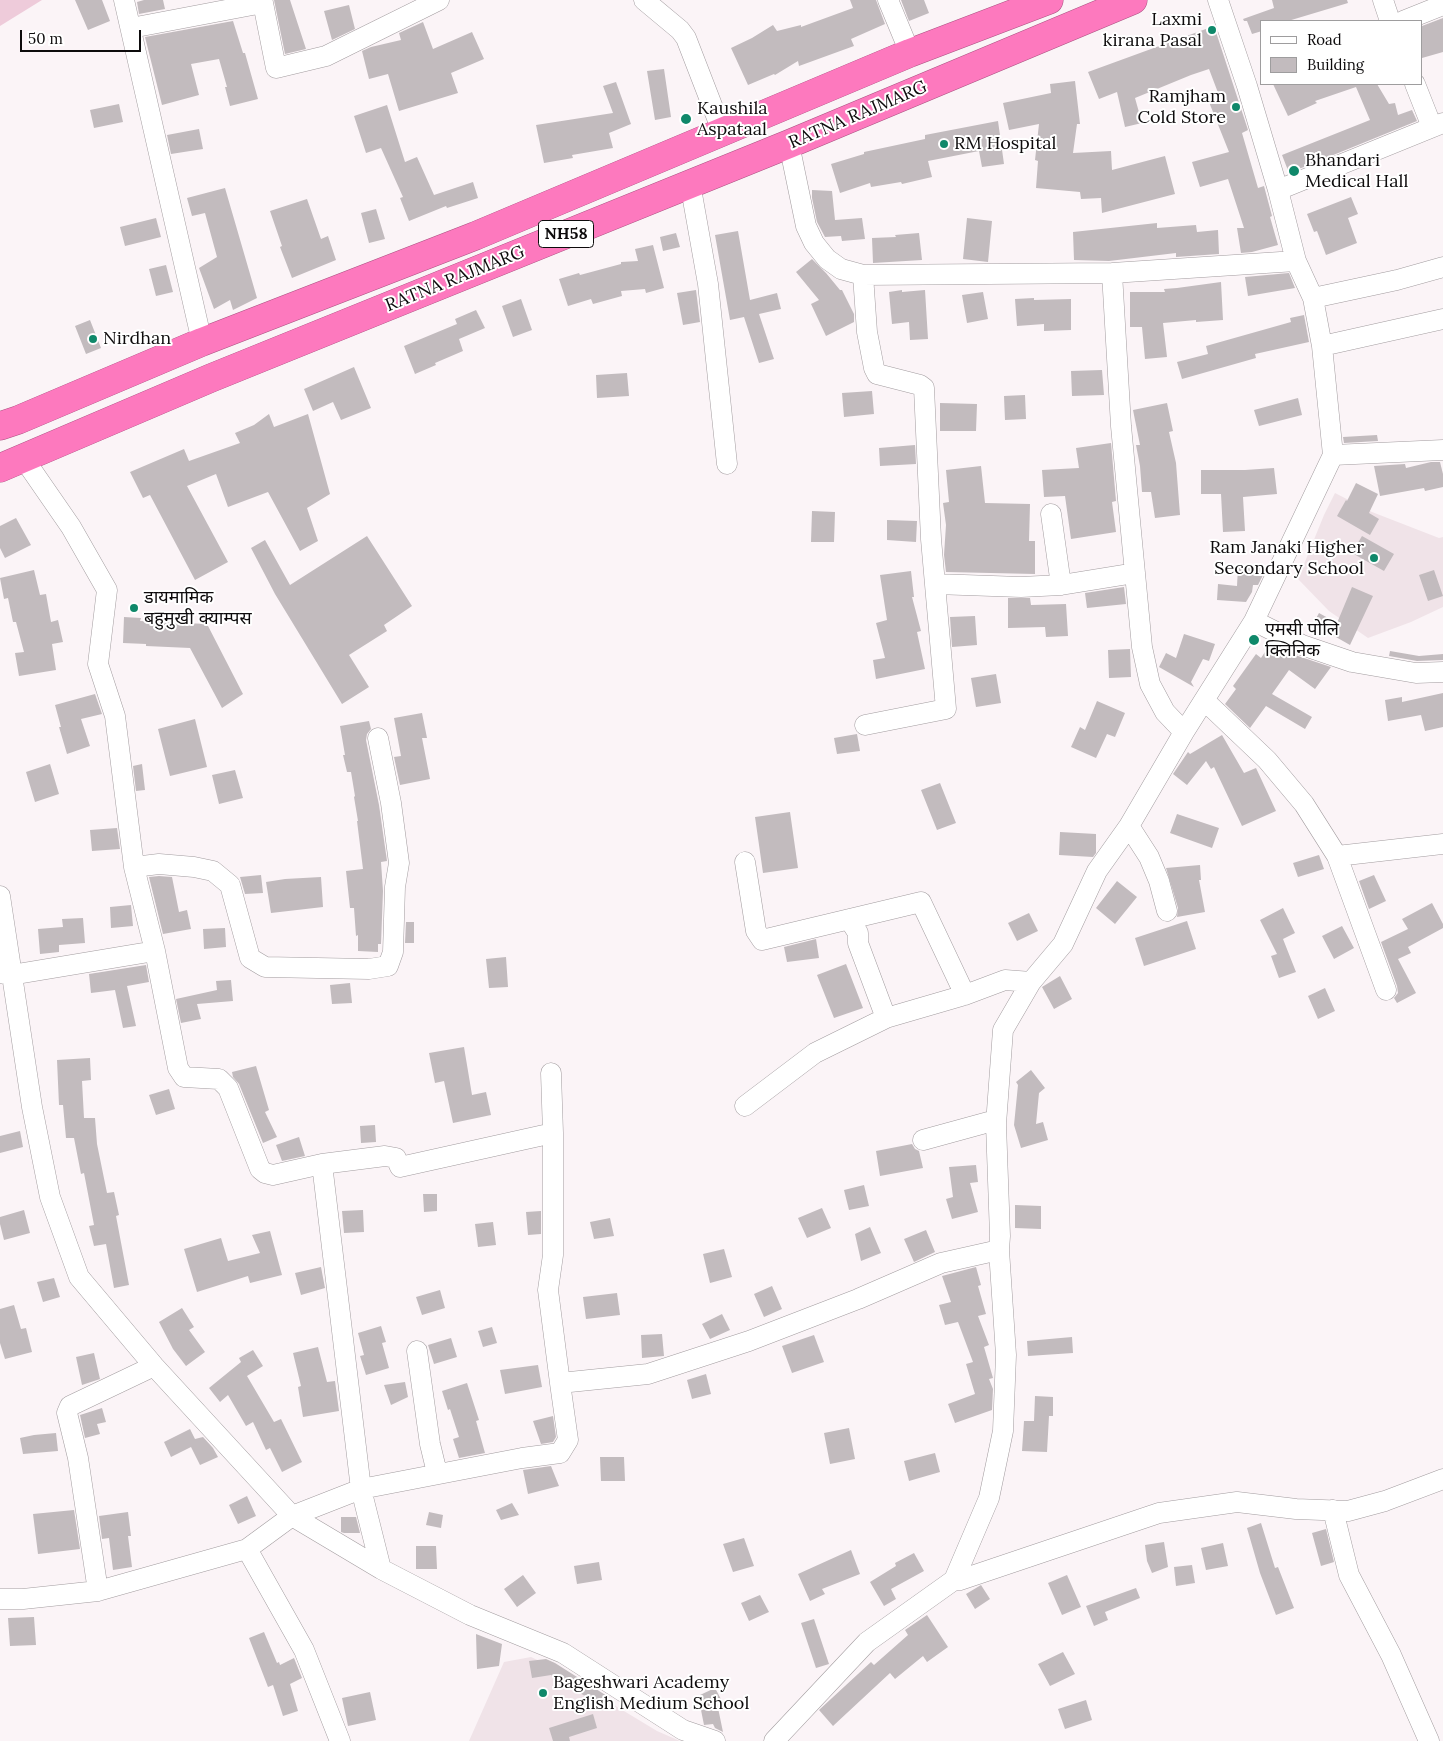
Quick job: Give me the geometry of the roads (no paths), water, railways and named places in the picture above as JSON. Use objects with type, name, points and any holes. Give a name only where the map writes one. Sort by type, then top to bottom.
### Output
[{"type":"highway","name":"RATNA RAJMARG","points":[[0,426],[202,342],[474,236],[910,53],[1049,0]]},
{"type":"highway","name":"RATNA RAJMARG","points":[[12,464],[211,378],[789,144],[1132,0]]},
{"type":"street","points":[[124,0],[202,342]]},
{"type":"street","points":[[131,28],[263,3],[276,68],[326,56],[439,0]]},
{"type":"street","points":[[644,0],[680,30],[686,38],[722,131]]},
{"type":"street","points":[[888,0],[910,53]]},
{"type":"street","points":[[774,1741],[867,1642],[954,1580],[989,1498],[1003,1431],[1006,1355],[999,1250],[996,1120],[1003,1030],[1031,982],[1063,944],[1097,871],[1129,826],[1184,732],[1205,702],[1254,620],[1333,455],[1322,346],[1313,298],[1296,261],[1254,83],[1218,0]]},
{"type":"street","points":[[1383,0],[1390,20]]},
{"type":"street","points":[[1406,20],[1443,5]]},
{"type":"street","points":[[1278,190],[1437,125],[1416,85]]},
{"type":"street","points":[[789,144],[806,226],[814,243],[827,258],[842,269],[863,274],[1112,273],[1296,261]]},
{"type":"street","points":[[690,183],[708,284],[727,464]]},
{"type":"street","points":[[1313,298],[1397,280],[1443,267]]},
{"type":"street","points":[[1112,273],[1120,426],[1142,647],[1150,684],[1165,712],[1184,732]]},
{"type":"street","points":[[863,274],[867,332],[874,368],[877,374],[920,385],[924,388],[931,538],[946,709],[865,725]]},
{"type":"street","points":[[1322,346],[1443,319]]},
{"type":"street","points":[[1333,455],[1443,450]]},
{"type":"street","points":[[12,464],[71,527],[107,590],[98,664],[115,716],[134,867],[155,951],[175,1058],[178,1068],[184,1077],[219,1079],[228,1088],[260,1169],[265,1173],[273,1175],[322,1164],[384,1156],[396,1158],[400,1167],[553,1133]]},
{"type":"street","points":[[1051,514],[1060,585]]},
{"type":"street","points":[[935,584],[1021,587],[1060,585],[1135,573]]},
{"type":"street","points":[[1254,620],[1302,645],[1352,662],[1416,673],[1443,672]]},
{"type":"street","points":[[1205,702],[1267,760],[1304,804],[1336,856],[1386,990]]},
{"type":"street","points":[[134,867],[159,864],[194,867],[213,871],[230,885],[250,958],[265,967],[369,969],[388,966],[393,952],[396,887],[400,863],[378,738]]},
{"type":"street","points":[[1129,826],[1149,857],[1159,881],[1167,911]]},
{"type":"street","points":[[1336,856],[1443,844]]},
{"type":"street","points":[[745,862],[756,930],[762,940],[921,902],[965,995]]},
{"type":"street","points":[[0,896],[6,974],[50,1198],[79,1277],[154,1366],[292,1516],[381,1568],[470,1615],[563,1653],[683,1730],[715,1741]]},
{"type":"street","points":[[849,919],[858,933],[858,943],[886,1018]]},
{"type":"street","points":[[6,974],[155,951]]},
{"type":"street","points":[[745,1106],[815,1053],[886,1018],[965,995],[1005,980],[1031,982]]},
{"type":"street","points":[[0,1599],[23,1599],[98,1591],[247,1549],[292,1516],[361,1489],[437,1473],[560,1453],[568,1440],[548,1290],[553,1255],[551,1073]]},
{"type":"street","points":[[923,1140],[996,1120]]},
{"type":"street","points":[[322,1164],[361,1489],[381,1568]]},
{"type":"street","points":[[560,1382],[648,1374],[749,1341],[858,1299],[941,1263],[999,1250]]},
{"type":"street","points":[[417,1351],[430,1444],[437,1473]]},
{"type":"street","points":[[98,1591],[78,1458],[67,1413],[70,1406],[154,1366]]},
{"type":"street","points":[[954,1580],[960,1580],[1159,1513],[1237,1502],[1296,1509],[1348,1511],[1385,1501],[1443,1479]]},
{"type":"street","points":[[1333,1510],[1350,1576],[1391,1655],[1429,1741]]},
{"type":"street","points":[[247,1549],[304,1650],[340,1741]]},
{"type":"place","name":"Laxmi kirana Pasal","points":[[1212,30]]},
{"type":"place","name":"Ramjham Cold Store","points":[[1236,107]]},
{"type":"place","name":"Kaushila Aspataal","points":[[686,119]]},
{"type":"place","name":"RM Hospital","points":[[944,144]]},
{"type":"place","name":"Bhandari Medical Hall","points":[[1294,171]]},
{"type":"place","name":"Nirdhan","points":[[93,339]]},
{"type":"place","name":"Ram Janaki Higher Secondary School","points":[[1374,558]]},
{"type":"place","name":"डायमामिक बहुमुखी क्याम्पस","points":[[134,608]]},
{"type":"place","name":"एमसी पोलि क्लिनिक","points":[[1254,640]]},
{"type":"place","name":"Bageshwari Academy English Medium School","points":[[543,1693]]}]
